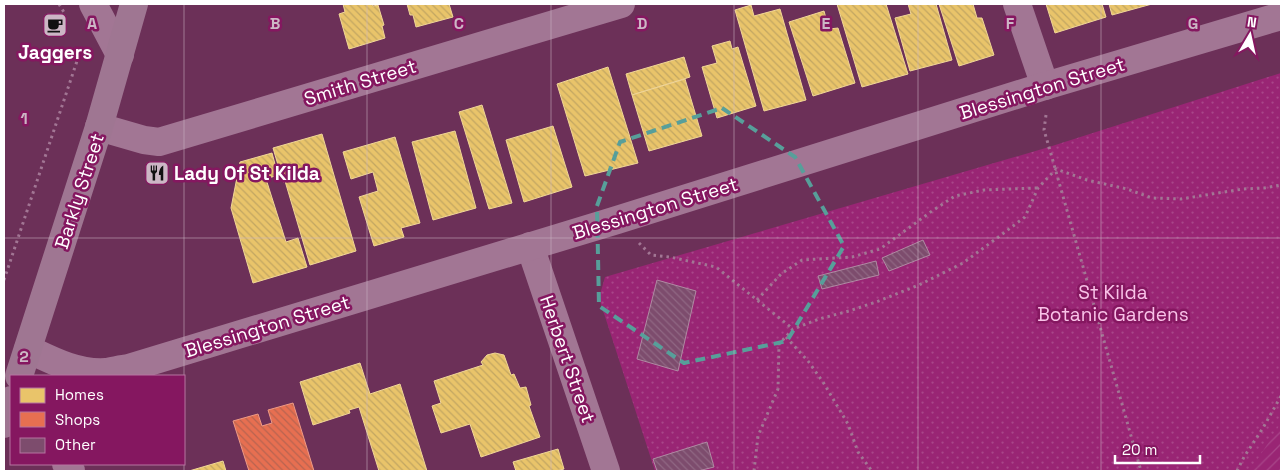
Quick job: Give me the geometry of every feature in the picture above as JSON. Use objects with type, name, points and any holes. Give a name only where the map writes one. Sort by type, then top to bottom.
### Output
[{"type":"main road","name":"Barkly Street","points":[[19,375],[99,127],[134,4]]},
{"type":"main road","points":[[4,424],[10,403]]},
{"type":"street","points":[[93,4],[120,55]]},
{"type":"street","name":"Smith Street","points":[[99,127],[144,140],[159,142],[621,4]]},
{"type":"street","points":[[1016,4],[1045,86]]},
{"type":"street","name":"Blessington Street","points":[[28,349],[56,362],[83,370],[105,372],[129,368],[616,220],[1045,86],[1281,16]]},
{"type":"street","name":"Herbert Street","points":[[530,246],[606,471]]},
{"type":"path","points":[[4,280],[82,47]]},
{"type":"path","points":[[1045,86],[1046,120],[1044,130],[1141,471]]},
{"type":"path","points":[[1056,169],[1087,180],[1127,189],[1152,198],[1180,199],[1281,185]]},
{"type":"path","points":[[754,471],[758,436],[778,389],[778,344],[793,329],[876,302],[919,285],[963,263],[1025,217],[1038,188],[1056,169]]},
{"type":"path","points":[[757,300],[781,274],[802,260],[852,258],[880,249],[955,196],[984,190],[1038,188]]},
{"type":"path","points":[[616,220],[651,255],[716,267],[793,329]]},
{"type":"path","points":[[786,337],[808,360],[823,382],[848,424],[858,452],[872,471]]},
{"type":"path","points":[[1237,471],[1281,396]]},
{"type":"highlighted area","points":[[722,108],[795,157],[844,246],[787,341],[684,363],[599,306],[597,206],[620,142]]},
{"type":"green space","name":"St Kilda Botanic Gardens","points":[[1281,73],[1281,471],[655,471],[599,298],[605,277],[1049,147]]},
{"type":"green space","points":[[1281,423],[1281,471],[1250,471]]},
{"type":"building: Homes","points":[[343,4],[378,5],[384,25],[382,26],[385,38],[349,49],[339,14],[345,12]]},
{"type":"building: Homes","points":[[407,4],[449,4],[453,17],[416,27],[413,15],[410,15]]},
{"type":"building: Homes","points":[[837,4],[886,4],[908,74],[862,87]]},
{"type":"building: Homes","points":[[908,4],[936,4],[952,60],[910,71],[895,18],[911,14]]},
{"type":"building: Homes","points":[[939,4],[973,4],[977,18],[982,18],[994,55],[959,66]]},
{"type":"building: Homes","points":[[1046,4],[1102,4],[1106,17],[1055,33]]},
{"type":"building: Homes","points":[[1109,4],[1152,4],[1112,15]]},
{"type":"building: Homes","points":[[751,5],[754,16],[780,9],[806,100],[764,111],[735,10]]},
{"type":"building: Homes","points":[[824,11],[829,29],[838,28],[855,83],[813,96],[789,22]]},
{"type":"building: Homes","points":[[730,41],[732,49],[738,47],[756,106],[717,118],[702,67],[717,63],[712,46]]},
{"type":"building: Homes","points":[[684,57],[690,77],[632,95],[626,74]]},
{"type":"building: Homes","points":[[608,67],[638,163],[585,176],[557,84]]},
{"type":"building: Homes","points":[[685,79],[702,136],[649,151],[632,95]]},
{"type":"building: Homes","points":[[482,105],[512,203],[489,209],[459,112]]},
{"type":"building: Homes","points":[[553,126],[572,187],[524,202],[506,140]]},
{"type":"building: Homes","points":[[455,131],[476,208],[433,220],[412,142]]},
{"type":"building: Homes","points":[[322,134],[356,251],[310,265],[273,148]]},
{"type":"building: Homes","points":[[395,137],[420,223],[401,228],[404,237],[374,246],[359,197],[378,191],[373,172],[351,179],[343,152]]},
{"type":"building: Homes","points":[[272,153],[278,175],[266,179],[286,242],[298,238],[307,267],[253,283],[231,208],[240,162]]},
{"type":"building: Homes","points":[[495,353],[504,355],[511,375],[514,374],[520,388],[526,387],[531,405],[529,406],[540,437],[481,457],[470,424],[441,433],[432,406],[441,403],[434,381],[483,365],[481,362],[487,355]]},
{"type":"building: Homes","points":[[360,363],[370,394],[400,384],[427,471],[379,471],[359,407],[349,410],[350,413],[313,425],[300,382]]},
{"type":"building: Homes","points":[[558,449],[564,469],[556,471],[516,471],[513,462]]},
{"type":"building: Homes","points":[[223,461],[226,471],[189,471]]},
{"type":"building: Shops","points":[[293,403],[314,471],[249,471],[233,421],[258,414],[262,426],[272,423],[268,410]]},
{"type":"building: Other","points":[[923,240],[930,255],[889,271],[882,258]]},
{"type":"building: Other","points":[[876,261],[879,275],[822,289],[818,276]]},
{"type":"building: Other","points":[[657,280],[696,291],[678,371],[637,359]]},
{"type":"building: Other","points":[[707,442],[714,467],[698,471],[657,471],[653,459]]},
{"type":"place","name":"Jaggers","points":[[55,25]]},
{"type":"place","name":"Lady Of St Kilda","points":[[157,173]]}]
